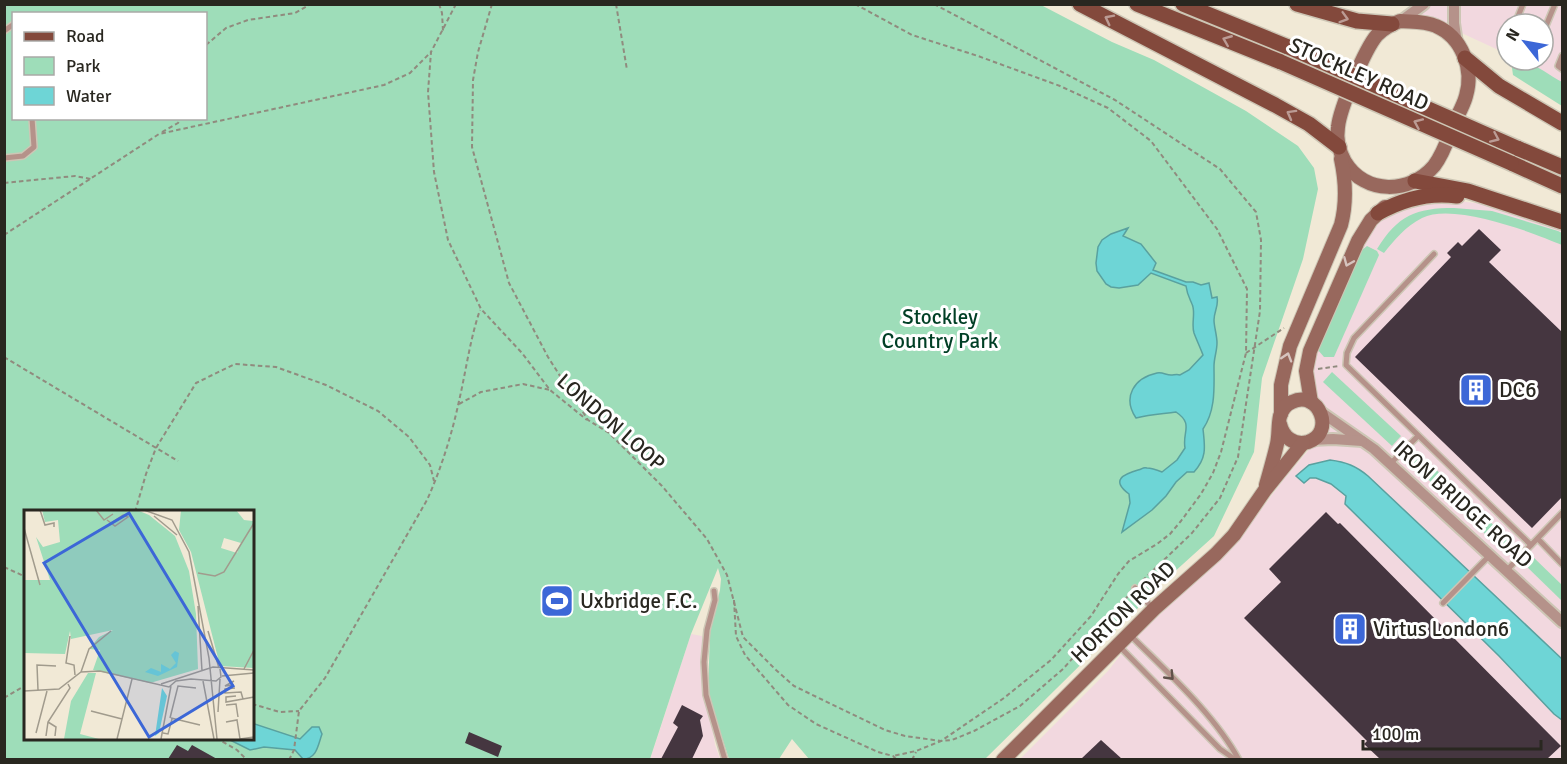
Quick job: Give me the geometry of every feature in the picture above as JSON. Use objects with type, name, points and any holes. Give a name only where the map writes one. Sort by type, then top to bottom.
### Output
[{"type":"main road","points":[[1080,4],[1309,124],[1339,150]]},
{"type":"main road","name":"STOCKLEY ROAD","points":[[1137,4],[1281,62],[1563,186]]},
{"type":"main road","name":"STOCKLEY ROAD","points":[[1183,4],[1288,46],[1563,167]]},
{"type":"main road","points":[[1297,4],[1357,21],[1396,22]]},
{"type":"main road","points":[[1465,58],[1499,86],[1563,123]]},
{"type":"main road","points":[[1412,183],[1468,190],[1563,222]]},
{"type":"main road","points":[[1378,213],[1396,203],[1434,195],[1454,196],[1522,208]]},
{"type":"street","points":[[1412,183],[1384,188],[1367,183],[1347,165],[1339,150],[1338,126],[1365,56],[1378,35],[1424,4]]},
{"type":"street","points":[[1307,441],[1322,428],[1323,419],[1316,407],[1306,371],[1310,351],[1358,241],[1378,213],[1433,166],[1440,156],[1466,96],[1468,74],[1465,58],[1458,43],[1454,22],[1454,4]]},
{"type":"street","points":[[1396,22],[1423,22],[1437,26],[1458,43]]},
{"type":"street","name":"HORTON ROAD","points":[[1265,490],[1280,419],[1282,374],[1290,346],[1341,225],[1344,212],[1345,176],[1339,150]]},
{"type":"street","points":[[1316,407],[1302,400],[1294,401],[1285,407],[1280,419],[1283,433],[1288,439],[1296,442],[1333,439],[1362,441]]},
{"type":"street","name":"IRON BRIDGE ROAD","points":[[1316,407],[1374,448],[1563,622]]},
{"type":"street","name":"HORTON ROAD","points":[[1003,759],[1129,633],[1234,535],[1265,490],[1307,441]]},
{"type":"lane","points":[[1563,56],[1558,66],[1563,69]]},
{"type":"lane","points":[[4,158],[23,156],[34,147],[32,120]]},
{"type":"lane","points":[[1434,254],[1354,338],[1347,353],[1346,365],[1531,545]]},
{"type":"lane","points":[[1390,464],[1418,436]]},
{"type":"lane","points":[[1507,570],[1563,513]]},
{"type":"lane","points":[[1538,538],[1563,564]]},
{"type":"lane","points":[[1443,603],[1490,555]]},
{"type":"lane","points":[[1135,588],[1154,609]]},
{"type":"lane","points":[[714,591],[715,600],[707,630],[704,662],[706,695],[725,759]]},
{"type":"lane","points":[[1129,633],[1230,743],[1237,759]]},
{"type":"lane","points":[[1118,645],[1220,748],[1237,759]]},
{"type":"path","points":[[207,44],[226,28],[248,20],[295,13],[311,4]]},
{"type":"path","points":[[439,4],[443,32]]},
{"type":"path","name":"LONDON LOOP","points":[[456,4],[431,52],[428,92],[434,172],[448,240],[481,309],[522,353],[550,390],[580,415],[609,433],[662,486],[707,539],[727,575],[734,599],[736,636],[745,656],[788,705],[816,724],[878,752],[893,756]]},
{"type":"path","points":[[492,4],[478,52],[473,80],[472,147],[509,283],[548,357],[588,420],[609,433],[662,486],[700,530]]},
{"type":"path","points":[[616,4],[627,70]]},
{"type":"path","points":[[855,4],[912,34],[1029,75],[1108,108],[1151,141],[1217,229],[1247,289],[1246,353],[1221,452],[1213,473],[1201,494],[1181,521],[1170,534],[1129,561],[1091,616],[1052,660],[1004,698],[941,741],[916,751],[893,756]]},
{"type":"path","points":[[707,539],[727,575],[743,637],[794,686],[885,730],[906,736],[941,741],[952,740],[1020,706],[1063,669],[1135,588],[1192,533],[1220,498],[1238,457],[1260,311],[1260,230],[1256,212],[1220,169],[1115,100],[934,4]]},
{"type":"path","points":[[159,134],[384,85],[410,73],[431,52]]},
{"type":"path","points":[[4,235],[180,120]]},
{"type":"path","points":[[4,183],[75,176],[91,179]]},
{"type":"path","points":[[289,759],[294,750],[299,711],[325,678],[428,500],[459,404],[475,326],[481,309]]},
{"type":"path","points":[[1246,353],[1304,315]]},
{"type":"path","points":[[4,357],[177,461]]},
{"type":"path","points":[[136,510],[156,448],[196,383],[235,364],[276,367],[326,385],[378,411],[409,437],[430,465],[434,484]]},
{"type":"path","points":[[1306,371],[1346,365]]},
{"type":"path","points":[[459,404],[481,392],[523,384],[550,390]]},
{"type":"path","points":[[4,567],[24,576]]},
{"type":"path","points":[[4,698],[24,686]]},
{"type":"path","points":[[254,705],[280,712],[299,711]]},
{"type":"path","points":[[220,740],[247,759]]},
{"type":"path","points":[[912,759],[916,751]]},
{"type":"path","points":[[893,756],[897,759]]},
{"type":"shaded area","points":[[1422,4],[1562,5],[1562,88],[1537,72],[1555,72],[1555,12],[1495,12],[1495,48],[1414,11]]},
{"type":"shaded area","points":[[1436,198],[1505,207],[1562,226],[1562,759],[1019,760],[1108,671],[1129,644],[1238,540],[1284,479],[1323,433],[1313,400],[1309,367],[1363,237],[1379,216]]},
{"type":"shaded area","points":[[691,634],[702,636],[702,665],[715,745],[720,759],[650,760]]},
{"type":"green space","name":"Stockley Country Park","points":[[4,5],[1041,5],[1112,42],[1154,60],[1246,111],[1298,146],[1314,168],[1318,189],[1303,259],[1262,378],[1254,452],[1214,536],[1141,602],[1138,608],[985,759],[809,759],[792,739],[779,759],[729,759],[708,695],[710,631],[721,579],[718,568],[691,634],[650,759],[5,759]]},
{"type":"green space","points":[[1513,72],[1545,72],[1562,82],[1562,106],[1513,75]]},
{"type":"green space","points":[[1454,208],[1492,211],[1558,231],[1562,233],[1562,245],[1531,233],[1472,216],[1436,214],[1410,225],[1384,253],[1377,249],[1393,228],[1409,216],[1429,210]]},
{"type":"green space","points":[[1367,246],[1377,251],[1379,255],[1334,357],[1324,357],[1318,350],[1362,250]]},
{"type":"green space","points":[[1332,372],[1401,436],[1392,446],[1323,382]]},
{"type":"green space","points":[[1421,455],[1511,542],[1502,550],[1412,464]]},
{"type":"green space","points":[[1531,555],[1562,585],[1562,601],[1523,563]]},
{"type":"water","points":[[1128,228],[1123,236],[1141,244],[1156,263],[1153,270],[1186,282],[1201,285],[1209,283],[1212,298],[1217,297],[1214,320],[1217,343],[1213,398],[1210,414],[1203,429],[1204,447],[1201,462],[1194,472],[1187,472],[1176,482],[1152,510],[1122,532],[1130,503],[1129,494],[1120,485],[1121,478],[1144,468],[1162,472],[1177,460],[1185,448],[1186,424],[1181,416],[1176,412],[1136,418],[1130,403],[1130,396],[1142,379],[1157,373],[1180,375],[1189,370],[1203,355],[1194,333],[1193,307],[1186,286],[1151,273],[1138,285],[1111,287],[1097,271],[1098,247],[1102,240]]},
{"type":"water","points":[[1330,460],[1350,465],[1368,476],[1562,659],[1562,720],[1345,504],[1346,496],[1331,484],[1316,478],[1310,478],[1304,483],[1296,476],[1309,465]]},
{"type":"water","points":[[254,724],[300,739],[312,727],[319,727],[322,734],[314,754],[308,758],[303,759],[295,750],[264,747],[250,750],[230,740],[254,740]]},
{"type":"building","name":"DC6","points":[[1479,229],[1501,250],[1489,262],[1563,333],[1563,496],[1532,528],[1355,357],[1451,257],[1447,253],[1458,242],[1462,246]]},
{"type":"building","name":"Virtus London6","points":[[1326,512],[1338,524],[1340,523],[1561,746],[1547,759],[1380,759],[1364,744],[1367,741],[1244,618],[1281,582],[1269,569]]},
{"type":"building","points":[[682,705],[703,716],[700,720],[703,736],[692,759],[661,759],[678,727],[673,723]]},
{"type":"building","points":[[469,732],[502,746],[498,757],[465,743]]},
{"type":"building","points":[[1101,740],[1122,759],[1081,759]]},
{"type":"building","points":[[177,745],[188,751],[192,745],[217,759],[168,759]]},
{"type":"place","name":"DC6","points":[[1476,390]]},
{"type":"place","name":"Uxbridge F.C.","points":[[557,601]]},
{"type":"place","name":"Virtus London6","points":[[1350,629]]}]
